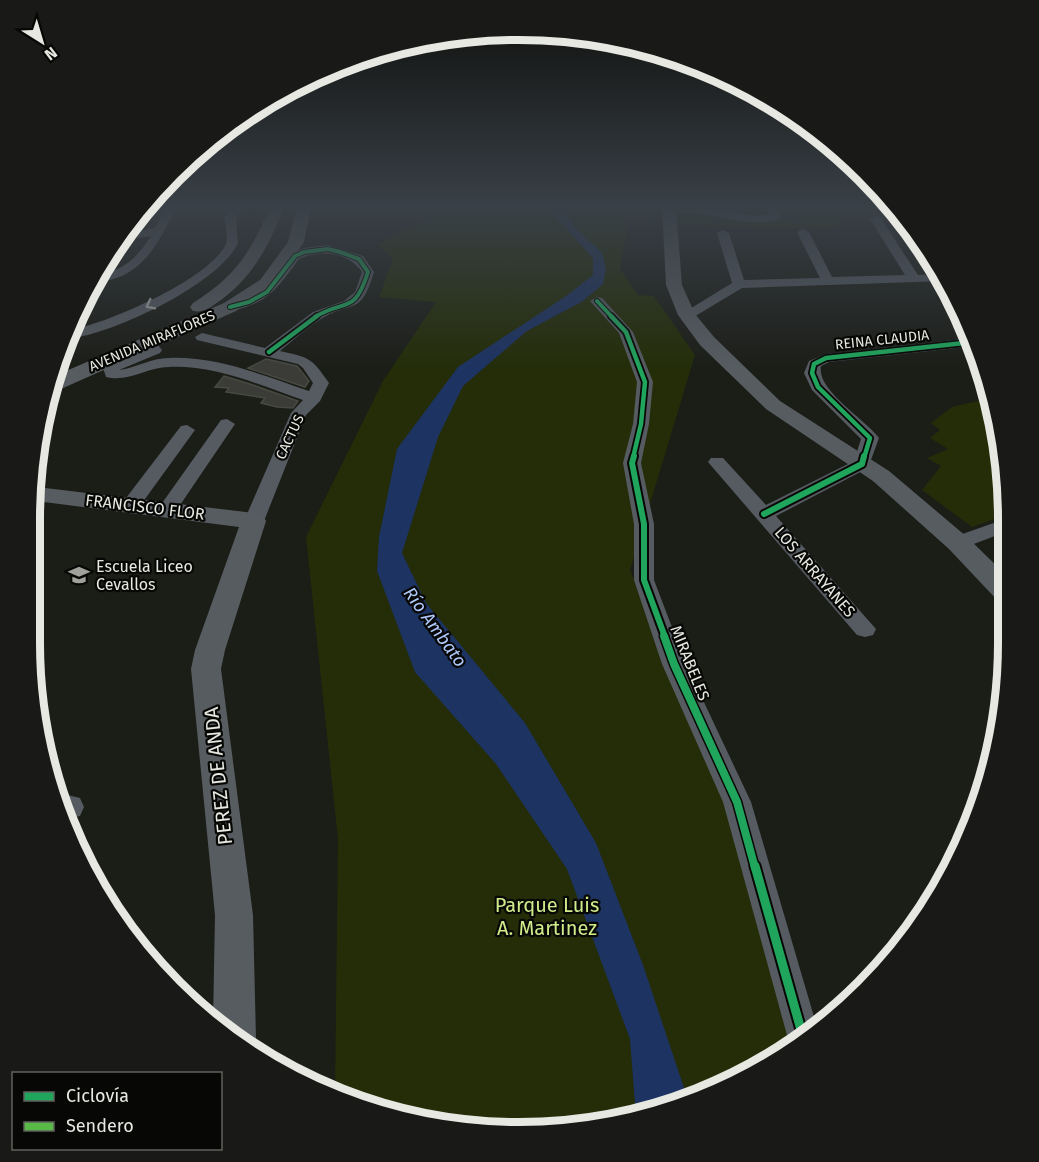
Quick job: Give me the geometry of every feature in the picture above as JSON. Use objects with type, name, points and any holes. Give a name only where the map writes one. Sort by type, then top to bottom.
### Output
[{"type":"main road","points":[[67,364],[159,328],[211,301],[252,261]]},
{"type":"main road","name":"AVENIDA MIRAFLORES","points":[[62,381],[230,307],[266,284],[284,261]]},
{"type":"main road","points":[[672,261],[674,285],[687,315],[707,341],[773,405],[880,476],[958,543],[998,584]]},
{"type":"main road","name":"FRANCISCO FLOR","points":[[42,495],[254,521]]},
{"type":"main road","name":"PEREZ DE ANDA","points":[[234,1027],[234,915],[206,669],[210,650],[254,521]]},
{"type":"street","points":[[107,277],[117,276],[140,261]]},
{"type":"street","points":[[79,333],[125,318],[175,291],[217,261]]},
{"type":"street","points":[[230,307],[249,302],[267,292],[291,261]]},
{"type":"street","points":[[269,352],[318,315],[349,304],[361,294],[368,272],[361,261]]},
{"type":"street","points":[[732,261],[739,284]]},
{"type":"street","points":[[818,261],[828,282]]},
{"type":"street","points":[[903,261],[914,279]]},
{"type":"street","points":[[687,315],[739,284],[933,279]]},
{"type":"street","name":"MIRABELES","points":[[597,301],[626,332],[645,382],[641,424],[632,463],[644,524],[644,580],[674,664],[737,802],[801,1030]]},
{"type":"street","name":"CACTUS","points":[[202,337],[303,361],[309,365],[321,383],[314,398],[299,413],[254,521]]},
{"type":"street","name":"REINA CLAUDIA","points":[[862,464],[870,438],[818,387],[812,373],[814,364],[826,358],[965,343]]},
{"type":"street","points":[[142,346],[153,347],[155,350],[115,364],[111,368],[111,374],[125,373],[166,362],[194,362],[231,370],[314,398]]},
{"type":"street","points":[[167,510],[227,424]]},
{"type":"street","points":[[130,506],[187,430]]},
{"type":"street","name":"LOS ARRAYANES","points":[[717,462],[865,628]]},
{"type":"street","points":[[764,514],[862,464]]},
{"type":"street","points":[[958,543],[998,528]]},
{"type":"green space","name":"Parque Luis A. Martinez","points":[[393,261],[621,261],[620,269],[638,295],[654,296],[695,355],[630,570],[742,831],[797,1033],[759,1057],[703,1085],[643,1105],[613,1112],[520,1122],[426,1112],[366,1096],[335,1085],[338,839],[306,537],[383,381],[436,302],[379,297]]},
{"type":"green space","points":[[982,397],[989,426],[994,457],[998,518],[972,527],[922,490],[941,466],[927,458],[948,449],[930,438],[940,430],[931,423],[952,407],[978,401]]},
{"type":"water","name":"Río Ambato","points":[[593,261],[604,261],[606,269],[603,284],[583,301],[527,331],[463,386],[438,437],[402,553],[426,603],[525,723],[596,843],[643,965],[685,1092],[635,1107],[630,1039],[567,869],[496,764],[415,672],[377,571],[379,537],[397,449],[458,367],[566,296],[593,275]]},
{"type":"building","points":[[266,359],[297,366],[309,381],[305,387],[248,368]]},
{"type":"building","points":[[224,376],[298,401],[293,408],[277,407],[261,403],[265,398],[226,392],[229,388],[215,387]]},
{"type":"cycle path","points":[[230,307],[249,302],[267,292],[291,261]]},
{"type":"cycle path","points":[[269,352],[318,315],[349,304],[361,294],[368,272],[361,261]]},
{"type":"cycle path","points":[[597,301],[626,332],[645,382],[641,424],[632,463],[644,524],[644,580],[674,664],[737,802],[801,1030]]},
{"type":"cycle path","points":[[764,514],[862,464],[870,438],[818,387],[812,373],[814,364],[826,358],[965,343]]},
{"type":"place","name":"Escuela Liceo Cevallos","points":[[79,575]]}]
